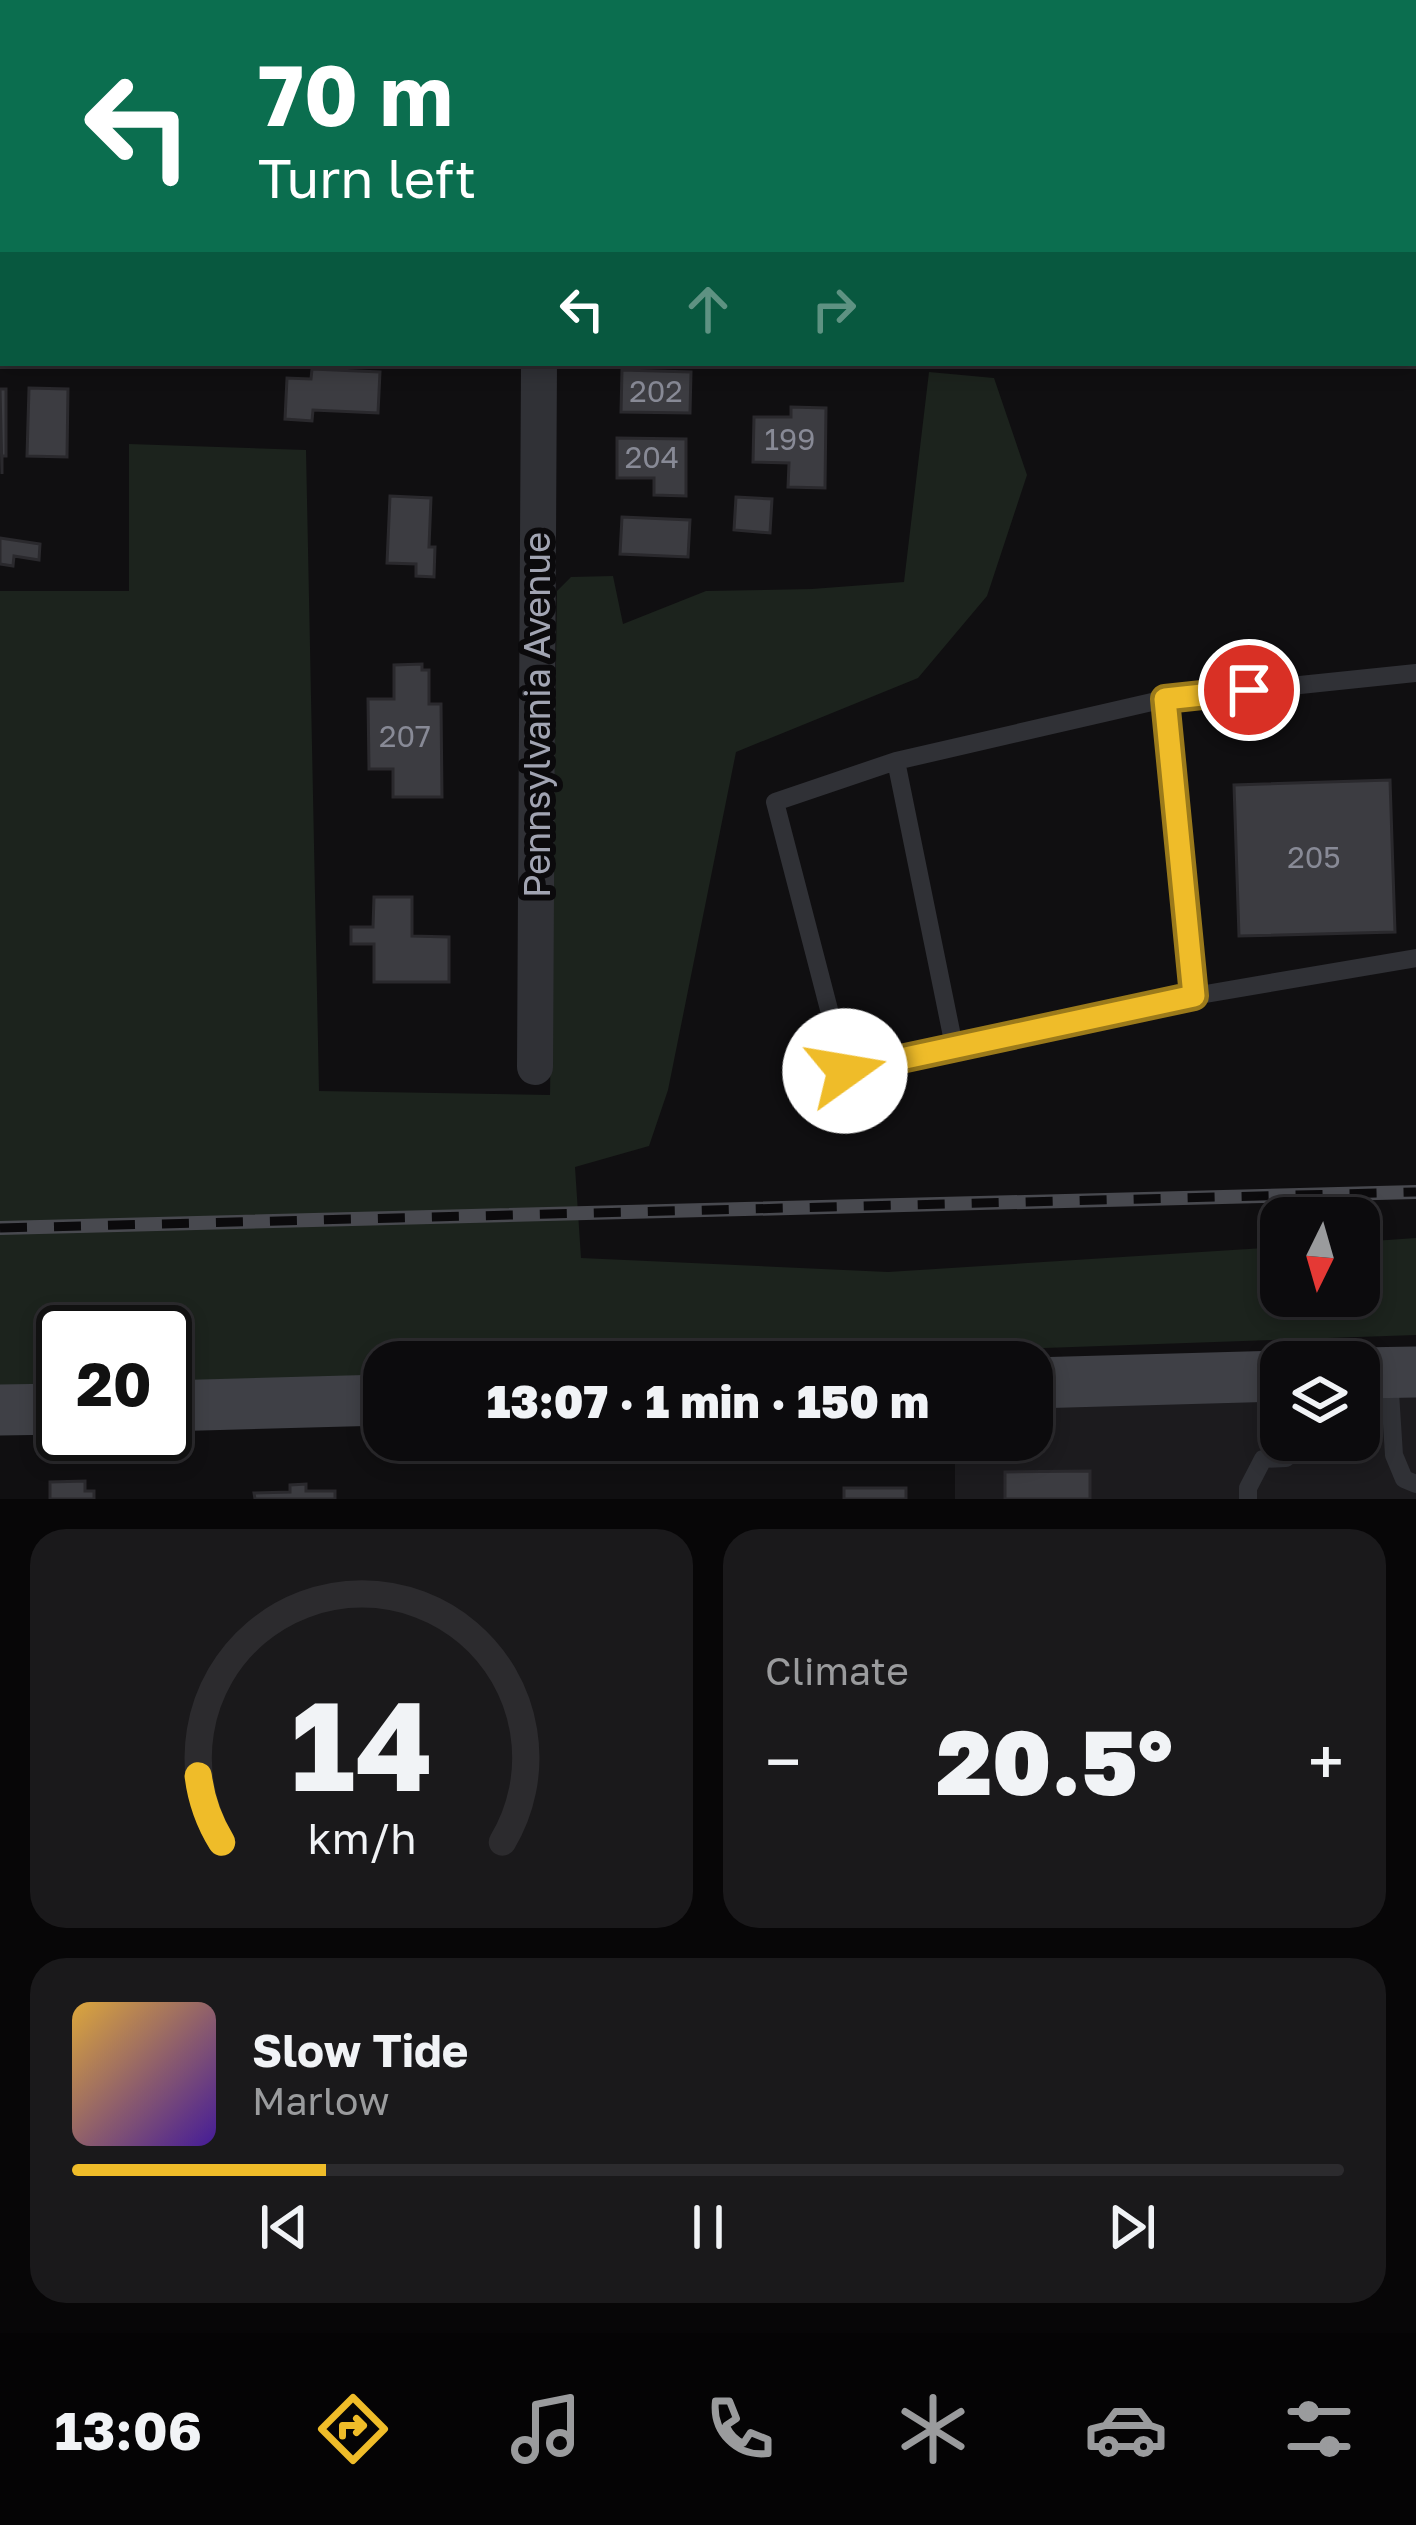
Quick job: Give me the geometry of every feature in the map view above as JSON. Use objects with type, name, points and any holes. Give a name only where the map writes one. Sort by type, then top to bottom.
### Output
[{"type":"street","name":"Pennsylvania Avenue","points":[[536,1067],[538,366]]},
{"type":"street","points":[[1053,1382],[1260,1377]]},
{"type":"street","points":[[192,1405],[363,1401]]},
{"type":"street","points":[[0,1411],[36,1410]]},
{"type":"lane","points":[[1416,673],[1165,699],[896,761],[775,802],[845,1071],[1194,996],[1416,958]]},
{"type":"lane","points":[[1165,699],[1194,996]]},
{"type":"lane","points":[[896,761],[954,1046]]},
{"type":"lane","points":[[1388,1373],[1394,1455],[1404,1479],[1416,1484]]},
{"type":"lane","points":[[1248,1499],[1248,1488],[1262,1461]]},
{"type":"shaded area","points":[[929,372],[994,378],[1027,475],[987,596],[918,678],[736,752],[668,1090],[649,1146],[575,1167],[581,1258],[888,1272],[1260,1248],[1260,1317],[1380,1317],[1380,1241],[1416,1238],[1416,1335],[1053,1348],[1053,1341],[363,1341],[363,1401],[192,1405],[192,1305],[36,1305],[36,1409],[0,1410],[0,591],[129,591],[129,444],[306,450],[319,1091],[550,1095],[557,591],[571,577],[613,576],[623,624],[706,591],[904,582]]},
{"type":"shaded area","points":[[1416,1372],[1416,1499],[955,1499],[955,1461],[1053,1461],[1053,1382],[1260,1377],[1260,1461],[1380,1461],[1380,1373]]},
{"type":"building","points":[[312,369],[380,372],[378,413],[313,410],[312,421],[285,419],[287,378],[311,379]]},
{"type":"building","points":[[622,370],[691,372],[690,413],[621,412]]},
{"type":"building","points":[[29,388],[68,389],[67,457],[27,456]]},
{"type":"building","points":[[0,389],[6,389],[2,474]]},
{"type":"building","points":[[791,407],[826,408],[825,488],[788,487],[789,463],[753,462],[754,417],[791,417]]},
{"type":"building","points":[[617,438],[686,439],[686,496],[654,495],[654,478],[617,478]]},
{"type":"building","points":[[390,496],[431,498],[429,547],[435,547],[434,577],[416,576],[416,564],[387,563]]},
{"type":"building","points":[[736,497],[772,499],[770,533],[734,530]]},
{"type":"building","points":[[622,517],[690,520],[688,557],[620,554]]},
{"type":"building","points":[[0,538],[40,544],[39,560],[14,556],[13,566],[0,564]]},
{"type":"building","points":[[422,664],[422,670],[429,670],[429,704],[441,704],[442,797],[393,797],[393,769],[369,769],[368,699],[394,699],[394,665]]},
{"type":"building","points":[[1390,780],[1395,932],[1239,936],[1234,785]]},
{"type":"building","points":[[374,897],[412,897],[412,936],[449,937],[449,982],[374,982],[374,944],[351,944],[351,927],[373,927]]},
{"type":"building","points":[[1090,1471],[1090,1499],[1005,1499],[1005,1472]]},
{"type":"building","points":[[85,1481],[85,1491],[94,1491],[94,1499],[50,1499],[50,1482]]},
{"type":"building","points":[[306,1484],[306,1491],[335,1491],[335,1499],[255,1499],[254,1493],[290,1492],[290,1485]]},
{"type":"building","points":[[844,1488],[906,1488],[906,1499],[844,1499]]},
{"type":"railway","points":[[0,1228],[1416,1192]]},
{"type":"route","points":[[845,1071],[1194,996],[1165,699],[1249,690]]}]
